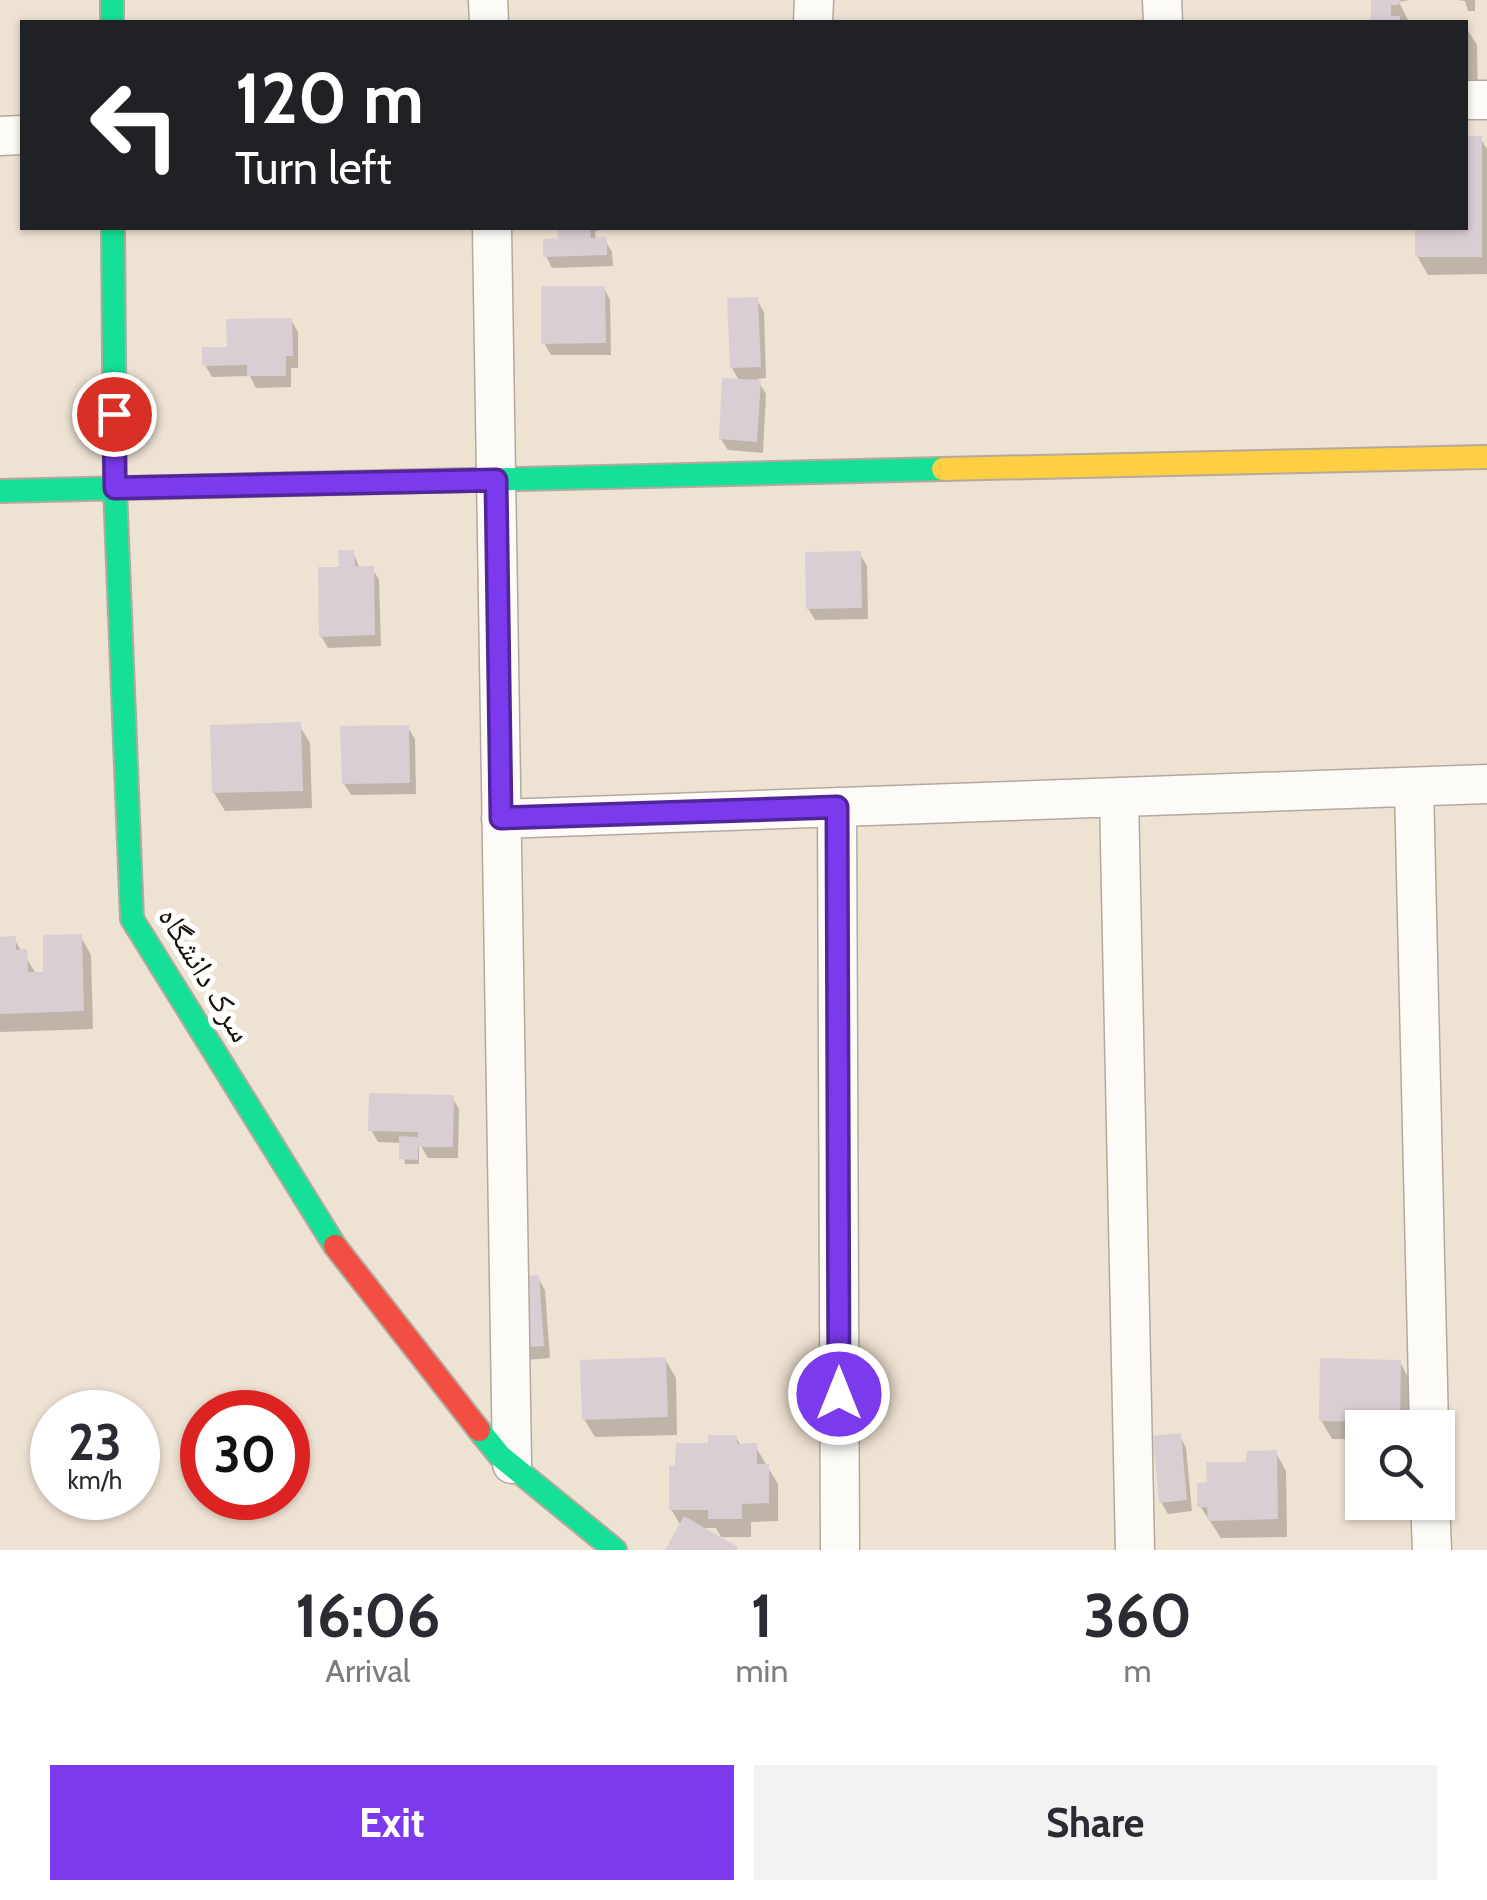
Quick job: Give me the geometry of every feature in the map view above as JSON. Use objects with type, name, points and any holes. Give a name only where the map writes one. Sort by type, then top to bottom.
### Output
[{"type":"street","name":"سرک دانشگاه","points":[[113,230],[115,488],[132,919],[328,1237],[500,1456],[615,1550]]},
{"type":"street","points":[[492,230],[512,1464]]},
{"type":"street","points":[[0,491],[1487,458]]},
{"type":"street","points":[[501,818],[1487,784]]},
{"type":"street","points":[[1414,787],[1429,1410]]},
{"type":"street","points":[[1119,797],[1135,1550]]},
{"type":"street","points":[[837,807],[840,1550]]},
{"type":"street","points":[[1431,1520],[1432,1550]]},
{"type":"building","points":[[1371,0],[1400,0],[1399,5],[1391,5],[1391,16],[1400,16],[1400,20],[1371,20]]},
{"type":"building","points":[[1468,136],[1482,136],[1482,257],[1415,257],[1415,230],[1468,230]]},
{"type":"building","points":[[557,230],[590,230],[591,238],[607,237],[607,255],[543,257],[543,239],[558,238]]},
{"type":"building","points":[[541,286],[605,286],[606,343],[541,344]]},
{"type":"building","points":[[758,297],[761,367],[730,368],[727,298]]},
{"type":"building","points":[[292,318],[293,356],[286,356],[286,376],[247,376],[247,365],[202,366],[202,347],[227,347],[226,319]]},
{"type":"building","points":[[722,378],[761,380],[757,442],[719,439]]},
{"type":"building","points":[[338,550],[354,550],[355,566],[374,566],[375,635],[319,637],[318,567],[339,567]]},
{"type":"building","points":[[861,551],[862,608],[806,609],[805,552]]},
{"type":"building","points":[[301,722],[303,791],[212,793],[210,725]]},
{"type":"building","points":[[409,725],[410,783],[342,784],[340,726]]},
{"type":"building","points":[[82,934],[84,1011],[0,1014],[0,937],[16,936],[16,950],[27,949],[28,972],[43,972],[43,935]]},
{"type":"building","points":[[369,1093],[454,1095],[453,1147],[418,1147],[418,1160],[399,1159],[399,1136],[418,1137],[418,1132],[368,1131]]},
{"type":"building","points":[[539,1275],[544,1346],[517,1348],[512,1277]]},
{"type":"building","points":[[666,1357],[668,1417],[582,1420],[580,1360]]},
{"type":"building","points":[[1320,1358],[1401,1360],[1400,1410],[1345,1410],[1345,1422],[1319,1421]]},
{"type":"building","points":[[1181,1433],[1187,1500],[1159,1503],[1153,1436]]},
{"type":"building","points":[[708,1435],[737,1435],[737,1444],[757,1443],[757,1464],[769,1464],[769,1503],[742,1504],[742,1519],[708,1519],[708,1510],[669,1510],[669,1466],[675,1466],[676,1443],[708,1443]]},
{"type":"building","points":[[1277,1450],[1278,1519],[1208,1521],[1207,1507],[1197,1507],[1197,1483],[1207,1482],[1206,1462],[1246,1462],[1247,1451]]},
{"type":"building","points":[[684,1516],[738,1547],[665,1550]]},
{"type":"traffic: fast","points":[[112,0],[112,20]]},
{"type":"traffic: fast","points":[[113,230],[115,488],[132,919],[335,1246]]},
{"type":"traffic: fast","points":[[0,491],[943,469]]},
{"type":"traffic: fast","points":[[479,1430],[500,1456],[615,1550]]},
{"type":"traffic: slow","points":[[943,469],[1487,457]]},
{"type":"traffic: jam","points":[[335,1246],[479,1430]]},
{"type":"route","points":[[114,414],[115,488],[496,480],[501,818],[837,807],[839,1394]]}]
